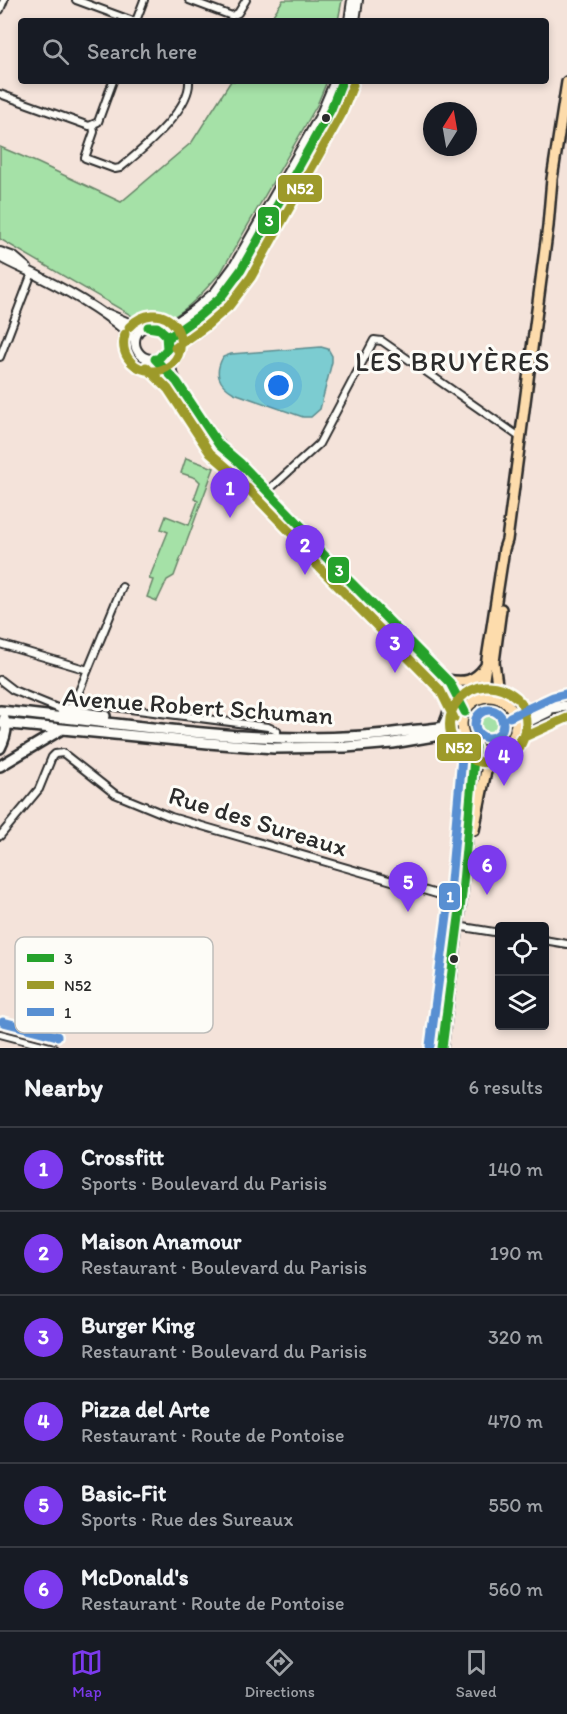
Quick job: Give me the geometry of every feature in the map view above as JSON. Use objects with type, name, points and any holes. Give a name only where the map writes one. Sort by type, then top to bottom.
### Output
[{"type":"main road","points":[[479,699],[499,699],[505,702],[513,713],[515,728],[508,742],[502,747],[490,751],[475,747],[464,735],[463,716],[479,699],[507,540],[548,226],[552,178],[567,82]]},
{"type":"main road","points":[[499,699],[494,663],[508,549],[507,540]]},
{"type":"main road","points":[[429,662],[449,695],[451,708],[449,717],[442,728]]},
{"type":"main road","points":[[448,681],[472,680],[486,666]]},
{"type":"main road","points":[[513,713],[562,707]]},
{"type":"main road","points":[[515,728],[562,707]]},
{"type":"main road","points":[[62,710],[134,720],[178,730]]},
{"type":"main road","points":[[0,712],[4,739],[0,748]]},
{"type":"main road","name":"Avenue Robert Schuman","points":[[0,712],[178,730],[345,738],[442,728],[452,726],[463,716]]},
{"type":"main road","name":"Avenue Robert Schuman","points":[[3,723],[257,747],[346,747],[393,743],[434,736],[464,735]]},
{"type":"main road","points":[[0,766],[62,729]]},
{"type":"main road","points":[[257,747],[272,744],[278,734]]},
{"type":"main road","points":[[462,898],[475,747]]},
{"type":"main road","points":[[442,1048],[457,926],[486,760],[490,751]]},
{"type":"street","points":[[0,10],[4,0]]},
{"type":"street","points":[[76,0],[127,18]]},
{"type":"street","points":[[136,18],[144,0]]},
{"type":"street","points":[[189,0],[232,16],[238,13],[246,0]]},
{"type":"street","points":[[349,18],[352,0]]},
{"type":"street","points":[[355,18],[358,0]]},
{"type":"street","points":[[112,84],[98,122],[93,129],[85,158],[115,169],[120,168],[168,126],[185,97],[188,84]]},
{"type":"street","points":[[166,334],[215,292],[234,266],[320,116],[334,84]]},
{"type":"street","points":[[166,334],[199,316],[221,297],[241,270],[332,109],[341,84]]},
{"type":"street","points":[[0,94],[93,129]]},
{"type":"street","points":[[0,252],[14,257],[32,273]]},
{"type":"street","points":[[0,256],[77,298],[142,329],[154,326],[166,334],[168,345],[164,354],[155,359],[146,358],[139,352],[135,339],[77,298]]},
{"type":"street","points":[[0,357],[32,273]]},
{"type":"street","points":[[135,339],[142,329]]},
{"type":"street","points":[[264,494],[319,444],[374,340],[382,341],[521,438]]},
{"type":"street","points":[[164,354],[177,382],[202,421],[285,520],[319,550],[448,681],[479,699]]},
{"type":"street","points":[[155,359],[177,382]]},
{"type":"street","points":[[74,706],[122,587]]},
{"type":"street","points":[[0,644],[88,670]]},
{"type":"street","points":[[0,680],[13,690]]},
{"type":"street","points":[[448,681],[463,716]]},
{"type":"street","points":[[0,686],[62,710],[74,706],[100,705],[268,728],[278,734]]},
{"type":"street","name":"Rue des Sureaux","points":[[1,832],[39,789],[56,754],[63,753],[115,794],[171,817],[462,898]]},
{"type":"street","points":[[457,926],[495,932]]},
{"type":"street","points":[[549,941],[567,944]]},
{"type":"street","points":[[0,1034],[39,1046],[54,1048]]},
{"type":"green space","points":[[283,0],[342,0],[339,18],[271,18]]},
{"type":"green space","points":[[229,84],[326,84],[317,105],[221,272],[195,300],[172,317],[165,320],[146,317],[139,320],[0,239],[0,147],[121,202],[192,142]]},
{"type":"green space","points":[[186,458],[214,468],[174,576],[167,580],[157,601],[147,597],[153,580],[149,579],[168,532],[161,529],[166,516],[189,525],[198,501],[194,499],[200,482],[196,478],[181,473]]},
{"type":"green space","points":[[489,705],[502,710],[507,723],[502,736],[489,741],[476,736],[471,723],[476,710]]},
{"type":"water","points":[[321,347],[328,349],[332,362],[320,409],[311,417],[303,417],[234,393],[224,386],[219,378],[218,373],[223,357],[231,354]]},
{"type":"transit line","name":"3","points":[[168,338],[221,297],[241,270],[331,109],[341,84]]},
{"type":"transit line","name":"N52","points":[[175,348],[229,306],[251,277],[341,115],[353,85]]},
{"type":"transit line","name":"N52","points":[[125,334],[124,347],[128,358],[135,366],[156,371],[166,368],[175,361],[180,349],[180,340],[177,329],[171,321],[159,315],[152,315],[134,322],[129,327]]},
{"type":"transit line","name":"3","points":[[148,327],[157,327],[167,335],[168,348],[160,357]]},
{"type":"transit line","name":"3","points":[[148,327],[160,329],[166,335],[167,349],[160,357]]},
{"type":"transit line","name":"3","points":[[155,359],[177,382],[219,445],[240,463],[303,528],[319,550],[450,683],[465,712]]},
{"type":"transit line","name":"N52","points":[[146,367],[168,389],[210,453],[232,472],[294,536],[310,558],[440,690],[454,718]]},
{"type":"transit line","name":"N52","points":[[517,698],[501,688],[486,686],[471,690],[460,698],[452,710],[449,724],[453,739],[463,753],[481,762],[493,762],[504,759],[519,748],[523,740],[526,721],[521,702]]},
{"type":"transit line","name":"1","points":[[510,717],[553,697],[565,694]]},
{"type":"transit line","name":"1","points":[[489,710],[499,714],[503,724],[499,734],[489,738],[479,734],[475,724],[479,714],[489,710]]},
{"type":"transit line","name":"N52","points":[[520,739],[567,718]]},
{"type":"transit line","name":"1","points":[[430,1046],[450,893],[463,746]]},
{"type":"transit line","name":"3","points":[[442,1048],[462,894],[475,747]]},
{"type":"transit line","name":"1","points":[[3,1022],[15,1025]]},
{"type":"transit line","name":"1","points":[[45,1033],[57,1036]]},
{"type":"place","name":"Crossfitt","points":[[230,518]]},
{"type":"place","name":"Maison Anamour","points":[[305,575]]},
{"type":"place","name":"Burger King","points":[[395,673]]},
{"type":"place","name":"Pizza del Arte","points":[[504,786]]},
{"type":"place","name":"McDonald's","points":[[487,895]]},
{"type":"place","name":"Basic-Fit","points":[[408,912]]},
{"type":"district","name":"LES BRUYÈRES","points":[[453,361]]}]
